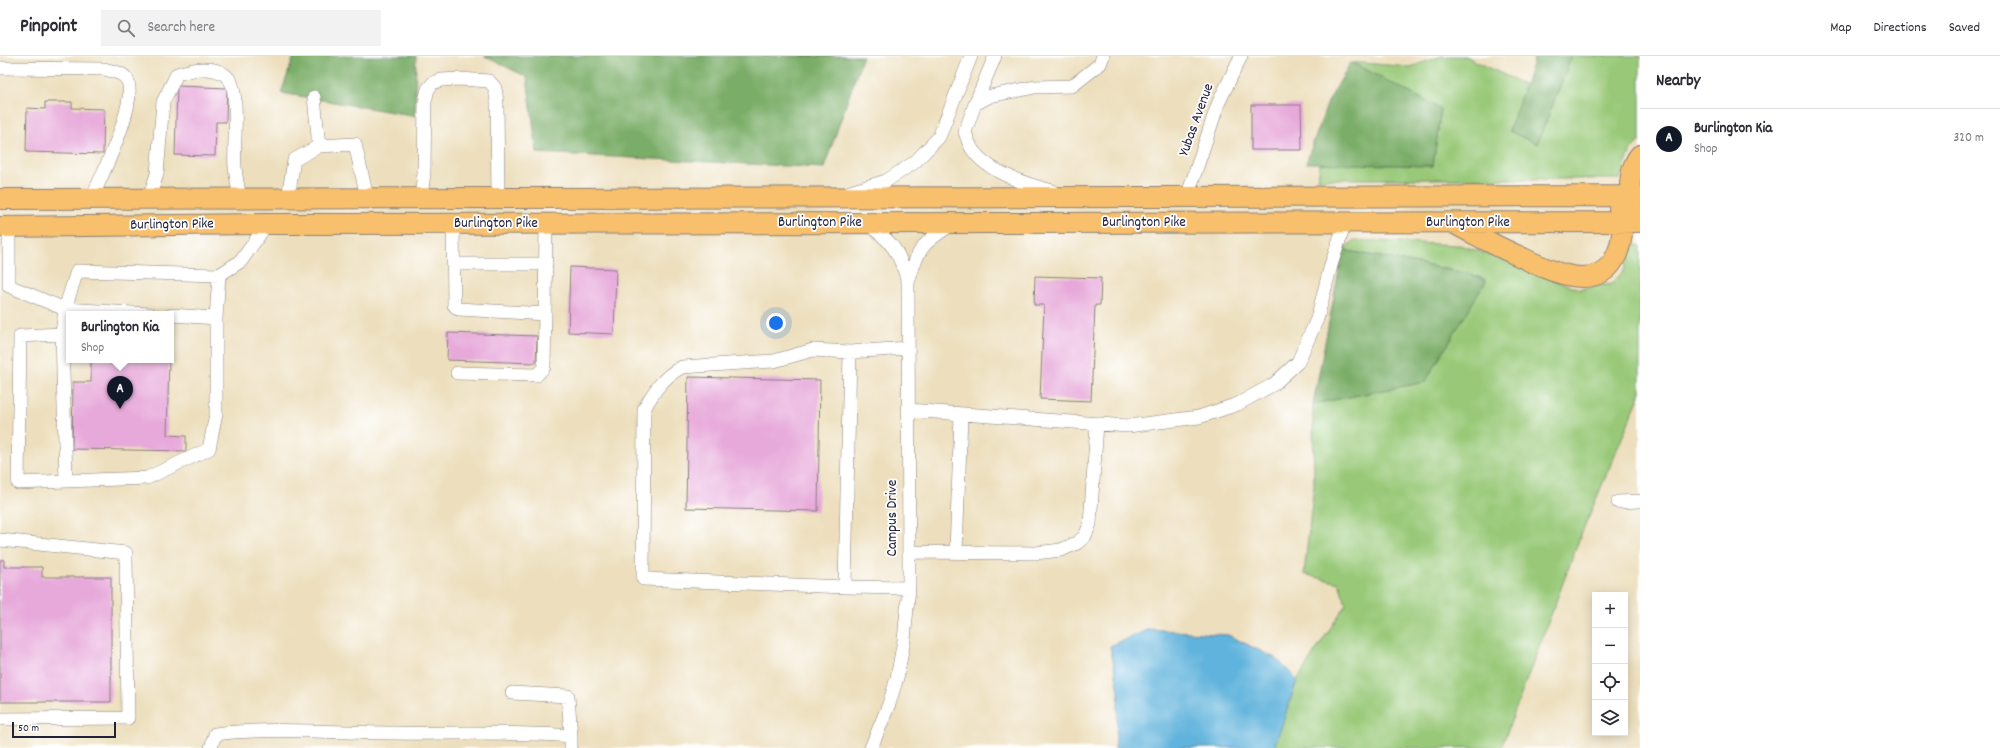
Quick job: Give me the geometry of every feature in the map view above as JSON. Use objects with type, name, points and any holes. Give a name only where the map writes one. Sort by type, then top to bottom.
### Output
[{"type":"highway","points":[[1454,222],[1495,246],[1542,267],[1580,278],[1595,275],[1607,269],[1614,260],[1621,244],[1634,222],[1633,212],[1627,196],[1631,177],[1640,155]]},
{"type":"highway","name":"Burlington Pike","points":[[0,199],[367,197],[1627,196]]},
{"type":"highway","name":"Burlington Pike","points":[[5,227],[267,224],[1634,222]]},
{"type":"street","points":[[835,197],[886,181],[914,162],[939,137],[971,56]]},
{"type":"street","points":[[995,56],[965,132],[973,150],[993,168],[1028,185],[1074,197]]},
{"type":"street","points":[[975,104],[990,96],[1035,87],[1072,86],[1100,64],[1104,56]]},
{"type":"street","name":"Yubas Avenue","points":[[1187,197],[1218,104],[1241,56]]},
{"type":"street","points":[[0,68],[104,69],[118,73],[126,78],[130,90],[126,116],[92,198]]},
{"type":"street","points":[[149,198],[157,174],[163,102],[177,74],[205,69],[219,71],[229,79],[232,85],[235,106],[235,168],[240,198]]},
{"type":"street","points":[[421,197],[424,173],[425,102],[428,89],[433,83],[441,80],[460,79],[489,81],[495,88],[497,102],[498,197]]},
{"type":"street","points":[[314,98],[319,146]]},
{"type":"street","points":[[288,198],[294,160],[319,146],[355,144],[367,197]]},
{"type":"street","name":"Campus Drive","points":[[866,223],[880,232],[893,245],[901,259],[908,283]]},
{"type":"street","name":"Campus Drive","points":[[871,748],[889,704],[897,678],[904,640],[909,588],[908,283],[914,261],[923,246],[935,234],[955,223]]},
{"type":"street","points":[[908,410],[1128,426],[1199,417],[1238,404],[1279,380],[1298,362],[1317,319],[1331,265],[1345,223]]},
{"type":"street","points":[[66,481],[62,334],[65,309],[77,271],[218,276],[241,261],[267,224]]},
{"type":"street","points":[[453,224],[454,305],[458,310],[546,314]]},
{"type":"street","points":[[457,373],[537,375],[544,367],[546,314],[546,224]]},
{"type":"street","points":[[5,227],[4,288],[65,309],[99,311]]},
{"type":"street","points":[[454,264],[546,264]]},
{"type":"street","points":[[62,334],[20,336],[18,483],[147,478],[208,449],[216,414],[216,318],[218,276]]},
{"type":"street","points":[[174,315],[216,318]]},
{"type":"street","points":[[908,348],[850,352],[813,350],[774,361],[682,367],[668,374],[654,390],[644,409],[643,579],[909,588]]},
{"type":"street","points":[[845,587],[850,352]]},
{"type":"street","points":[[956,552],[961,415]]},
{"type":"street","points":[[909,552],[1036,553],[1061,550],[1077,543],[1085,536],[1090,524],[1097,424]]},
{"type":"street","points":[[1618,502],[1640,501]]},
{"type":"street","points":[[0,540],[126,553],[128,718],[0,719]]},
{"type":"street","points":[[210,748],[215,734],[233,732],[531,732],[571,742],[568,696],[512,693]]},
{"type":"green space","points":[[294,56],[416,56],[415,116],[281,93]]},
{"type":"green space","points":[[484,56],[863,56],[824,168],[537,153],[527,77]]},
{"type":"green space","points":[[1442,56],[1465,56],[1525,85],[1509,131],[1537,144],[1572,56],[1640,56],[1640,141],[1631,150],[1620,179],[1318,179],[1320,163],[1433,166],[1441,109],[1351,62],[1410,67]]},
{"type":"green space","points":[[1535,56],[1572,56],[1537,144],[1509,131]]},
{"type":"green space","points":[[1351,62],[1441,109],[1433,166],[1306,163],[1328,102]]},
{"type":"green space","points":[[1354,240],[1459,245],[1492,255],[1579,289],[1611,284],[1624,271],[1634,245],[1640,245],[1640,395],[1581,535],[1501,748],[1274,748],[1297,680],[1346,604],[1339,583],[1304,574],[1314,485],[1313,404],[1425,382],[1486,280],[1472,274],[1343,250]]},
{"type":"green space","points":[[1343,250],[1472,274],[1486,281],[1425,382],[1313,404]]},
{"type":"water","points":[[1149,629],[1228,635],[1277,659],[1297,680],[1274,748],[1115,748],[1119,691],[1110,646]]},
{"type":"building","points":[[177,86],[227,88],[226,122],[216,122],[215,156],[175,155]]},
{"type":"building","points":[[45,102],[72,102],[72,108],[104,109],[103,154],[26,152],[27,108],[45,109]]},
{"type":"building","points":[[1251,105],[1301,105],[1302,150],[1251,150]]},
{"type":"building","points":[[570,267],[616,269],[614,334],[568,332]]},
{"type":"building","points":[[1035,276],[1101,278],[1100,305],[1095,305],[1091,401],[1040,399],[1044,305],[1034,305]]},
{"type":"building","points":[[448,333],[537,336],[536,363],[447,360]]},
{"type":"building","points":[[91,363],[169,363],[167,435],[186,436],[186,451],[72,449],[73,382],[91,382]]},
{"type":"building","points":[[688,377],[820,380],[818,511],[686,508]]},
{"type":"building","points":[[0,560],[4,560],[4,567],[42,567],[42,577],[111,577],[111,702],[0,702]]},
{"type":"place","name":"Burlington Kia","points":[[120,409]]}]
